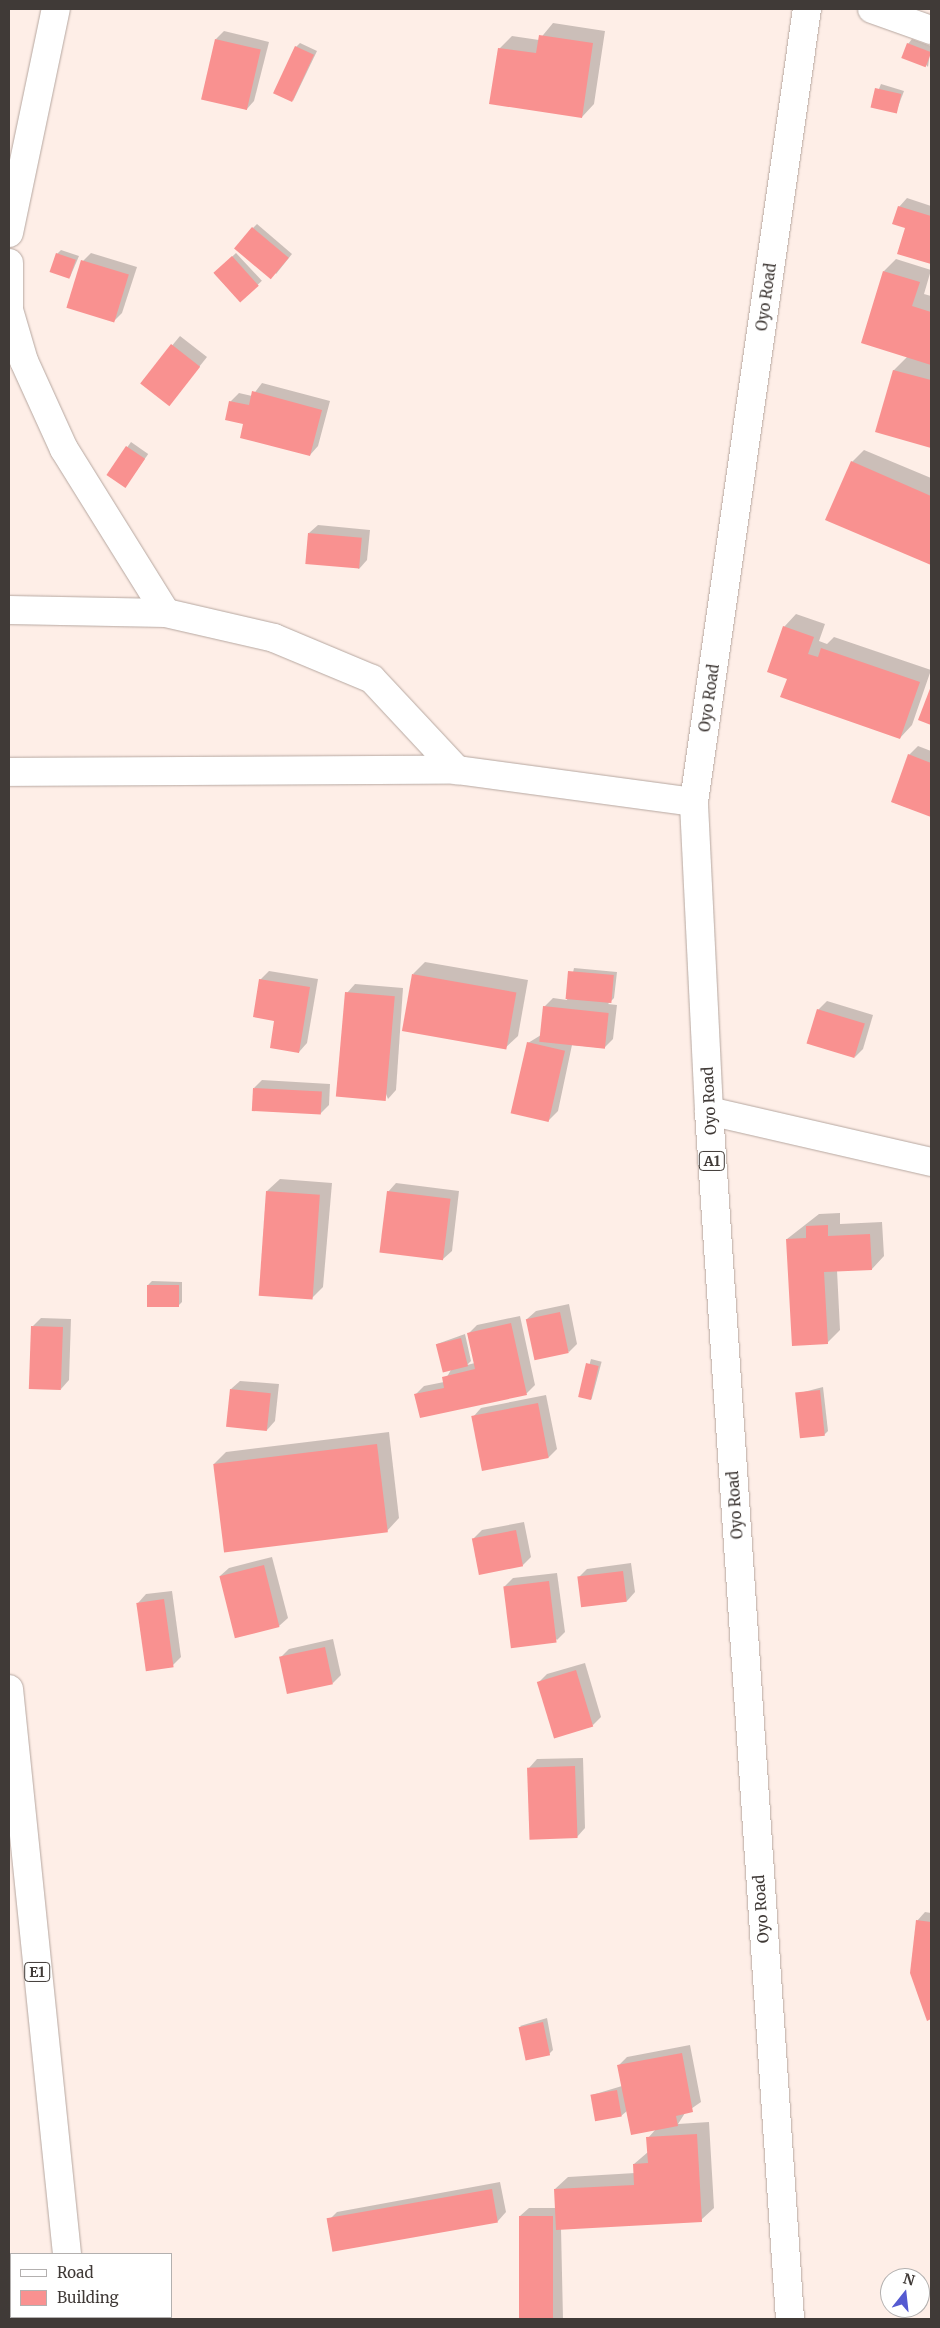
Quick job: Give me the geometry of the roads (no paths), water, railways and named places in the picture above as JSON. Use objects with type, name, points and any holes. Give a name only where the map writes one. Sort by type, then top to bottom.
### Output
[{"type":"main road","points":[[9,233],[56,9]]},
{"type":"main road","name":"Oyo Road","points":[[790,2319],[709,1111],[694,802],[807,9]]},
{"type":"main road","points":[[872,9],[931,30]]},
{"type":"main road","points":[[9,263],[9,310],[24,362],[64,449],[166,613]]},
{"type":"main road","points":[[9,610],[166,613],[274,638],[372,679],[456,770]]},
{"type":"main road","points":[[9,772],[456,770],[694,802]]},
{"type":"main road","points":[[709,1111],[931,1162]]},
{"type":"main road","name":"E1","points":[[9,1689],[67,2253]]}]
